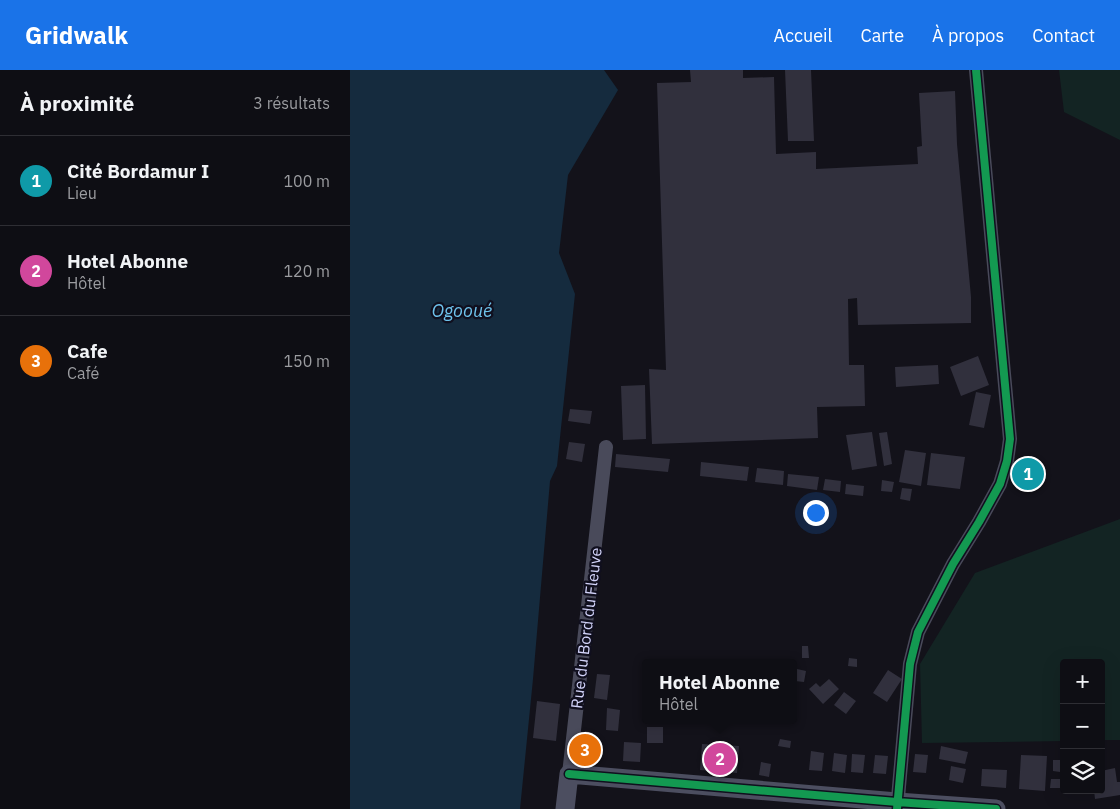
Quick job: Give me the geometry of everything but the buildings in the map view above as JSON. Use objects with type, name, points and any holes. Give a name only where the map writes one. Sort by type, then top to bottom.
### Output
[{"type":"street","points":[[897,806],[904,746],[910,664],[918,632],[949,572],[1000,484],[1007,461],[1010,439],[976,70]]},
{"type":"street","name":"Rue du Bord du Fleuve","points":[[565,809],[606,447]]},
{"type":"street","points":[[569,774],[897,806],[996,809]]},
{"type":"shaded area","points":[[1059,70],[1120,70],[1120,140],[1064,112]]},
{"type":"shaded area","points":[[1120,519],[1120,740],[1105,740],[1105,659],[1060,659],[1060,741],[922,743],[920,664],[975,573]]},
{"type":"water","name":"Ogooué","points":[[350,70],[604,70],[618,90],[568,175],[559,253],[575,294],[557,466],[550,481],[520,809],[350,809]]},
{"type":"cycle path","points":[[897,809],[910,664],[918,632],[953,564],[1000,484],[1007,461],[1010,439],[976,70]]},
{"type":"cycle path","points":[[569,774],[996,809]]},
{"type":"place","name":"Cité Bordamur I","points":[[1028,474]]},
{"type":"place","name":"Cafe","points":[[585,750]]},
{"type":"place","name":"Hotel Abonne","points":[[720,759]]}]
